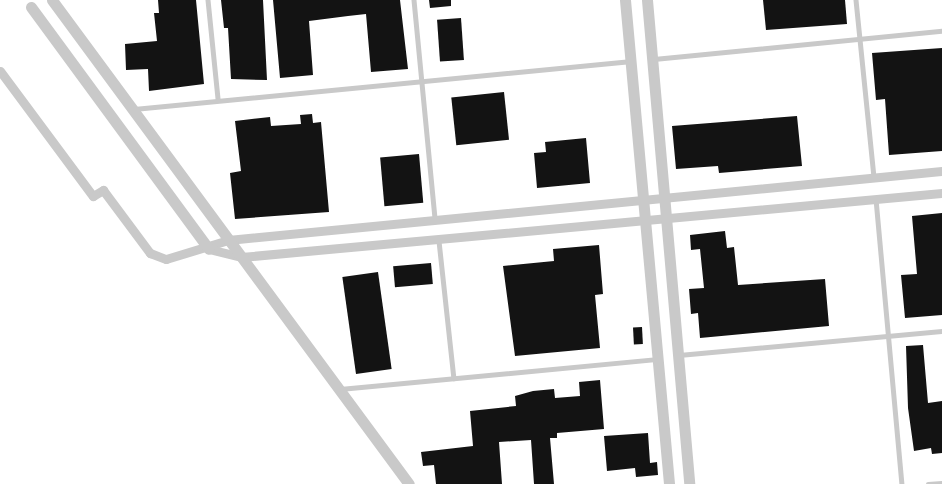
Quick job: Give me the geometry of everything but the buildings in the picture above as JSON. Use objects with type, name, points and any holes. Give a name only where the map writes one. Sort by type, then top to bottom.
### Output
[{"type":"street","points":[[52,0],[409,484]]},
{"type":"street","points":[[625,0],[660,358],[669,484]]},
{"type":"street","points":[[647,0],[689,484]]},
{"type":"street","points":[[31,7],[209,248],[241,257],[439,241],[942,192]]},
{"type":"street","points":[[0,71],[93,196],[103,190],[150,253],[174,258],[209,248],[228,240],[942,171]]},
{"type":"lane","points":[[208,0],[218,99]]},
{"type":"lane","points":[[414,0],[435,220]]},
{"type":"lane","points":[[856,0],[874,178]]},
{"type":"lane","points":[[652,59],[942,31]]},
{"type":"lane","points":[[132,109],[218,99],[631,61]]},
{"type":"lane","points":[[876,199],[902,484]]},
{"type":"lane","points":[[439,241],[454,378]]},
{"type":"lane","points":[[677,355],[942,331]]},
{"type":"lane","points":[[338,389],[660,358]]},
{"type":"lane","points":[[928,484],[942,483]]}]
